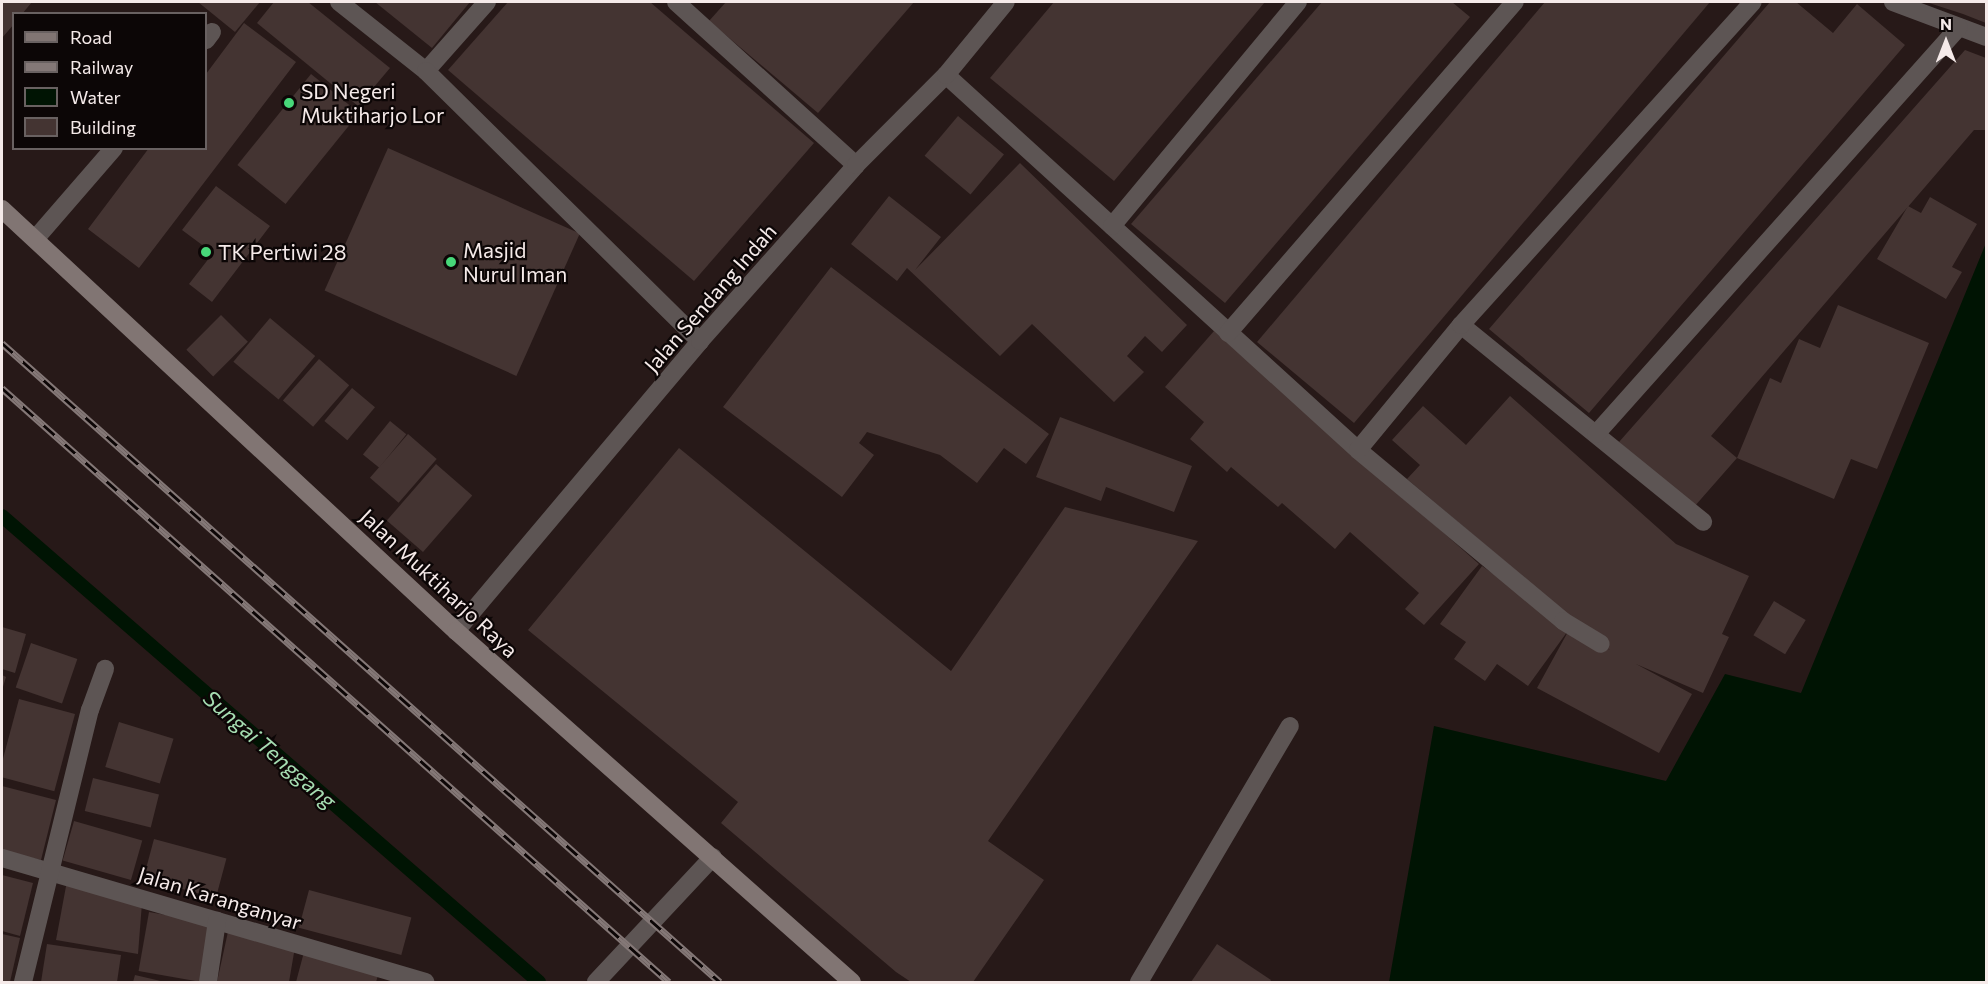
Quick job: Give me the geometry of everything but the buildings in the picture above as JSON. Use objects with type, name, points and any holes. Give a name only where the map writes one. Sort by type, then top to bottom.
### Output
[{"type":"street","points":[[339,2],[426,71],[700,341]]},
{"type":"street","points":[[426,71],[487,2]]},
{"type":"street","points":[[676,2],[697,8],[856,165]]},
{"type":"street","name":"Jalan Sendang Indah","points":[[456,631],[700,341],[856,165],[946,75],[1005,2]]},
{"type":"street","points":[[1112,226],[1298,2]]},
{"type":"street","points":[[1228,333],[1515,2]]},
{"type":"street","points":[[1358,450],[1461,325],[1753,2]]},
{"type":"street","points":[[1893,2],[1986,37]]},
{"type":"street","points":[[1596,434],[1959,27]]},
{"type":"street","points":[[946,75],[1358,450],[1563,621],[1601,645]]},
{"type":"street","points":[[36,238],[112,150]]},
{"type":"street","name":"Jalan Muktiharjo Raya","points":[[2,209],[36,238],[456,631],[852,982]]},
{"type":"street","points":[[1461,325],[1703,522]]},
{"type":"street","points":[[23,982],[90,710],[105,669]]},
{"type":"street","points":[[1139,982],[1290,726]]},
{"type":"street","name":"Jalan Karanganyar","points":[[2,858],[217,921],[386,978],[425,982]]},
{"type":"street","points":[[596,982],[713,858]]},
{"type":"street","points":[[208,982],[217,921]]},
{"type":"water","points":[[1986,243],[1986,982],[1389,982],[1434,726],[1666,781],[1725,674],[1801,693]]},
{"type":"waterway","name":"Sungai Tenggang","points":[[2,516],[539,982]]},
{"type":"railway","points":[[2,343],[720,982]]},
{"type":"railway","points":[[2,388],[669,982]]},
{"type":"place","name":"SD Negeri Muktiharjo Lor","points":[[289,103]]},
{"type":"place","name":"TK Pertiwi 28","points":[[206,252]]},
{"type":"place","name":"Masjid Nurul Iman","points":[[451,262]]}]
